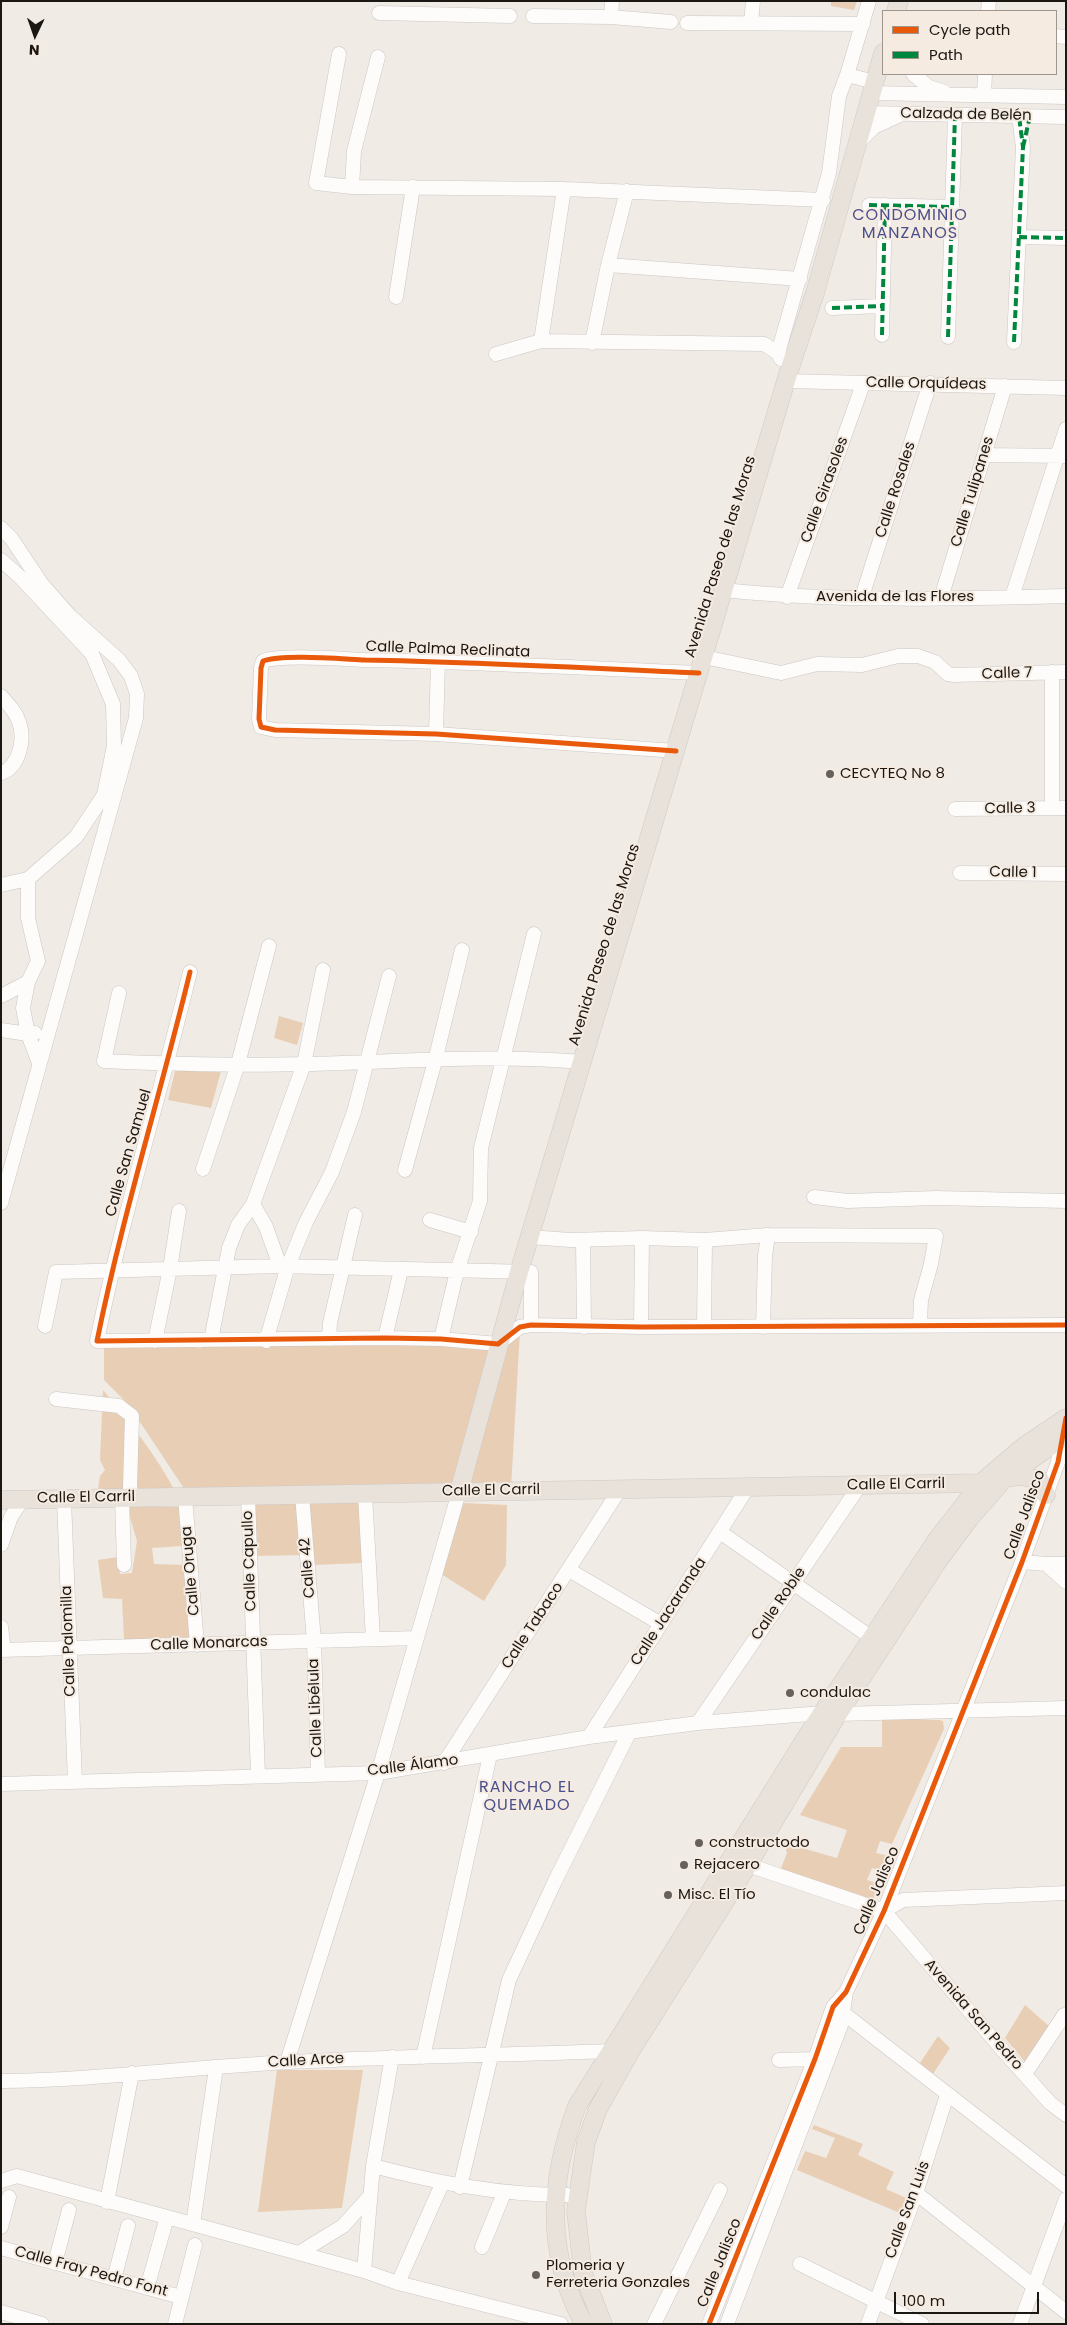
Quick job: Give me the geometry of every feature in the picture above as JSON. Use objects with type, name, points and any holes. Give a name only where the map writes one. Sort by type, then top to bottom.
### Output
[{"type":"main road","name":"Avenida Paseo de las Moras","points":[[459,1492],[519,1272],[787,377],[818,284],[882,56]]},
{"type":"main road","points":[[603,2324],[583,2273],[577,2202],[586,2142],[598,2108],[630,2052],[748,1865],[872,1638],[938,1538],[981,1483],[1023,1447],[1066,1418]]},
{"type":"main road","points":[[584,2324],[570,2298],[558,2256],[554,2214],[565,2139],[577,2106],[830,1714],[938,1561],[1005,1478],[1063,1447]]},
{"type":"main road","points":[[1005,1478],[1031,1476],[1040,1480],[1046,1495]]},
{"type":"main road","name":"Calle El Carril","points":[[1,1500],[981,1483]]},
{"type":"street","points":[[611,17],[612,1]]},
{"type":"street","points":[[751,23],[753,1]]},
{"type":"street","points":[[778,353],[823,200],[829,173],[839,96],[869,1]]},
{"type":"street","points":[[379,12],[472,8],[510,16]]},
{"type":"street","points":[[533,16],[611,17],[671,22]]},
{"type":"street","points":[[687,23],[863,24]]},
{"type":"street","points":[[339,54],[316,183],[352,187],[564,189],[823,200]]},
{"type":"street","points":[[352,187],[354,151],[378,57]]},
{"type":"street","name":"Calzada de Belén","points":[[847,75],[873,87],[957,95],[1066,97]]},
{"type":"street","points":[[914,75],[930,87],[957,95]]},
{"type":"street","points":[[984,95],[985,75]]},
{"type":"street","points":[[1014,342],[1022,147],[1030,116],[1042,97]]},
{"type":"street","name":"Calzada de Belén","points":[[866,113],[1066,117]]},
{"type":"street","points":[[856,144],[874,127],[904,114]]},
{"type":"street","points":[[948,336],[954,115]]},
{"type":"street","points":[[396,297],[413,187]]},
{"type":"street","points":[[541,342],[564,189]]},
{"type":"street","points":[[592,344],[608,265],[627,191]]},
{"type":"street","points":[[869,205],[952,207]]},
{"type":"street","points":[[882,335],[885,205]]},
{"type":"street","points":[[1019,237],[1066,238]]},
{"type":"street","points":[[608,265],[800,279]]},
{"type":"street","points":[[832,308],[882,306]]},
{"type":"street","points":[[496,354],[541,342],[592,344],[764,344],[778,353],[787,377]]},
{"type":"street","name":"Calle Orquídeas","points":[[787,377],[863,384],[930,383],[1066,388]]},
{"type":"street","name":"Calle Rosales","points":[[862,597],[930,383]]},
{"type":"street","name":"Calle Girasoles","points":[[787,597],[863,384]]},
{"type":"street","name":"Calle Tulipanes","points":[[941,598],[1005,386]]},
{"type":"street","points":[[1012,597],[1062,456],[1066,428]]},
{"type":"street","points":[[985,454],[1062,456]]},
{"type":"street","points":[[1,551],[6,533]]},
{"type":"street","points":[[1,1202],[136,718],[137,694],[131,676],[119,660],[70,616],[41,583],[6,533]]},
{"type":"street","points":[[1,560],[19,576],[92,654],[113,704],[114,746],[104,795],[76,837],[28,879],[1,885]]},
{"type":"street","name":"Avenida de las Flores","points":[[724,590],[787,597],[941,598],[1066,596]]},
{"type":"street","name":"Calle Palma Reclinata","points":[[436,734],[275,730],[261,727],[259,719],[260,681],[263,662],[270,659],[299,659],[701,665],[780,672],[817,664],[862,665],[898,656],[918,656],[935,662],[948,674]]},
{"type":"street","points":[[438,661],[436,734],[676,751]]},
{"type":"street","points":[[1059,672],[1059,808]]},
{"type":"street","name":"Calle 7","points":[[948,674],[1059,672]]},
{"type":"street","points":[[1,696],[20,722],[21,734],[19,754],[13,764],[1,773]]},
{"type":"street","name":"Calle 3","points":[[955,809],[1059,808]]},
{"type":"street","points":[[76,837],[94,841],[99,848]]},
{"type":"street","name":"Calle 1","points":[[960,872],[1066,874]]},
{"type":"street","points":[[28,879],[28,918],[38,961],[28,982],[23,1008],[28,1034],[39,1063]]},
{"type":"street","points":[[441,1339],[457,1271],[480,1201],[481,1148],[534,934]]},
{"type":"street","points":[[203,1169],[238,1064],[269,946]]},
{"type":"street","points":[[405,1170],[435,1061],[462,950]]},
{"type":"street","points":[[211,1340],[224,1269],[238,1225],[254,1204],[304,1064],[323,970]]},
{"type":"street","name":"Calle San Samuel","points":[[155,1341],[96,1341],[111,1270],[168,1064],[190,972]]},
{"type":"street","points":[[266,1341],[284,1266],[332,1172],[354,1112],[389,976]]},
{"type":"street","points":[[1,996],[28,982]]},
{"type":"street","points":[[119,993],[104,1061],[168,1064],[304,1064],[503,1058],[582,1062]]},
{"type":"street","points":[[1,1030],[28,1034],[48,1031]]},
{"type":"street","points":[[1,1170],[13,1159]]},
{"type":"street","points":[[814,1197],[848,1201],[936,1198],[1066,1200]]},
{"type":"street","points":[[254,1204],[284,1266]]},
{"type":"street","points":[[179,1211],[170,1269],[155,1341],[385,1338],[441,1339],[498,1344],[520,1327],[530,1325],[642,1328],[920,1324],[1066,1325]]},
{"type":"street","points":[[329,1339],[330,1323],[355,1215]]},
{"type":"street","points":[[430,1220],[471,1232]]},
{"type":"street","points":[[530,1237],[583,1240],[642,1238],[705,1240],[768,1235],[936,1236],[931,1264],[921,1300],[920,1324]]},
{"type":"street","points":[[763,1327],[765,1256],[768,1235]]},
{"type":"street","points":[[642,1238],[642,1328]]},
{"type":"street","points":[[583,1240],[584,1327]]},
{"type":"street","points":[[704,1327],[705,1240]]},
{"type":"street","points":[[45,1326],[56,1272],[284,1266],[531,1272],[530,1325]]},
{"type":"street","points":[[385,1338],[401,1270]]},
{"type":"street","points":[[56,1399],[120,1406],[132,1416],[130,1488],[127,1498],[124,1565]]},
{"type":"street","name":"Calle Jalisco","points":[[709,2324],[815,2059],[884,1911],[1022,1562],[1063,1447],[1066,1418]]},
{"type":"street","name":"Calle Roble","points":[[698,1723],[860,1485]]},
{"type":"street","name":"Calle Jacaranda","points":[[589,1737],[748,1487]]},
{"type":"street","name":"Calle Tabaco","points":[[444,1763],[620,1489]]},
{"type":"street","points":[[287,2062],[378,1773],[459,1492]]},
{"type":"street","points":[[365,1494],[372,1639]]},
{"type":"street","name":"Calle 42","points":[[302,1495],[314,1641]]},
{"type":"street","name":"Calle Capullo","points":[[248,1496],[258,1776]]},
{"type":"street","name":"Calle Oruga","points":[[185,1497],[197,1645]]},
{"type":"street","name":"Calle Palomilla","points":[[64,1499],[75,1782]]},
{"type":"street","points":[[1,1545],[11,1517],[22,1500]]},
{"type":"street","points":[[720,1532],[872,1638]]},
{"type":"street","points":[[1022,1562],[1066,1564]]},
{"type":"street","points":[[1046,1564],[1066,1582]]},
{"type":"street","points":[[569,1570],[661,1624]]},
{"type":"street","points":[[1,1627],[2,1650]]},
{"type":"street","name":"Calle Monarcas","points":[[2,1650],[417,1638]]},
{"type":"street","name":"Calle Libélula","points":[[314,1641],[318,1774]]},
{"type":"street","name":"Calle Álamo","points":[[1,1784],[378,1773],[490,1756],[589,1737],[698,1723],[830,1714],[1066,1708]]},
{"type":"street","points":[[460,2187],[509,1980],[555,1881],[629,1733]]},
{"type":"street","points":[[423,2057],[490,1756]]},
{"type":"street","points":[[748,1865],[884,1911],[903,1900],[1066,1893]]},
{"type":"street","name":"Avenida San Pedro","points":[[884,1911],[1050,2103],[1066,2115]]},
{"type":"street","points":[[838,2010],[1066,2186]]},
{"type":"street","name":"Calle Jalisco","points":[[727,2324],[838,2010]]},
{"type":"street","points":[[1025,2074],[1064,2015]]},
{"type":"street","name":"Calle Arce","points":[[1,2081],[51,2080],[392,2056],[423,2057],[611,2051]]},
{"type":"street","points":[[364,2271],[373,2166],[392,2056]]},
{"type":"street","points":[[779,2060],[815,2059]]},
{"type":"street","points":[[194,2224],[216,2068]]},
{"type":"street","points":[[108,2202],[132,2073]]},
{"type":"street","name":"Calle San Luis","points":[[868,2324],[916,2193],[947,2095]]},
{"type":"street","points":[[373,2166],[442,2184],[504,2193],[571,2196],[577,2202]]},
{"type":"street","points":[[1,2181],[17,2176],[364,2271],[398,2283],[561,2324]]},
{"type":"street","points":[[398,2283],[442,2184]]},
{"type":"street","points":[[654,2324],[720,2190]]},
{"type":"street","points":[[482,2247],[504,2193]]},
{"type":"street","points":[[916,2193],[1066,2312]]},
{"type":"street","points":[[1,2227],[9,2196]]},
{"type":"street","points":[[298,2253],[343,2226],[370,2196]]},
{"type":"street","points":[[1020,2324],[1066,2199]]},
{"type":"street","points":[[55,2262],[69,2210]]},
{"type":"street","points":[[147,2288],[167,2217]]},
{"type":"street","points":[[114,2279],[128,2226]]},
{"type":"street","points":[[175,2324],[195,2245]]},
{"type":"street","name":"Calle Fray Pedro Font","points":[[1,2248],[182,2297]]},
{"type":"street","points":[[800,2264],[922,2324]]},
{"type":"street","points":[[1,2312],[42,2324]]},
{"type":"shaded area","points":[[831,1],[857,1],[854,10],[831,6]]},
{"type":"shaded area","points":[[279,1016],[303,1023],[297,1045],[274,1038]]},
{"type":"shaded area","points":[[175,1071],[221,1071],[211,1108],[168,1100]]},
{"type":"shaded area","points":[[520,1331],[511,1489],[463,1491],[505,1341]]},
{"type":"shaded area","points":[[210,1341],[313,1343],[332,1346],[355,1342],[499,1343],[456,1490],[189,1496],[128,1404],[104,1380],[104,1345],[156,1342],[201,1348]]},
{"type":"shaded area","points":[[103,1390],[142,1440],[176,1493],[97,1495],[100,1476],[105,1470],[100,1460]]},
{"type":"shaded area","points":[[362,1501],[362,1563],[312,1565],[307,1503]]},
{"type":"shaded area","points":[[299,1502],[303,1555],[254,1556],[253,1504]]},
{"type":"shaded area","points":[[463,1503],[507,1505],[506,1565],[484,1601],[441,1574]]},
{"type":"shaded area","points":[[127,1507],[182,1507],[182,1546],[152,1548],[154,1564],[185,1565],[192,1640],[124,1639],[122,1599],[103,1598],[98,1560],[118,1557],[120,1574],[132,1573],[137,1541]]},
{"type":"shaded area","points":[[882,1718],[939,1720],[943,1721],[944,1729],[892,1844],[880,1841],[876,1853],[889,1856],[884,1871],[872,1868],[867,1880],[880,1884],[871,1904],[780,1871],[787,1853],[784,1843],[837,1858],[847,1830],[800,1815],[841,1747],[882,1747]]},
{"type":"shaded area","points":[[1025,2005],[1049,2026],[1026,2063],[1005,2038]]},
{"type":"shaded area","points":[[938,2036],[950,2048],[933,2074],[920,2063]]},
{"type":"shaded area","points":[[277,2070],[363,2070],[342,2208],[258,2212]]},
{"type":"shaded area","points":[[814,2125],[863,2144],[858,2155],[894,2172],[886,2189],[906,2198],[900,2213],[797,2170],[805,2151],[826,2158],[835,2138],[812,2129]]},
{"type":"marked path","points":[[948,337],[955,115]]},
{"type":"marked path","points":[[1014,342],[1023,147],[1019,116]]},
{"type":"marked path","points":[[1023,147],[1030,116]]},
{"type":"marked path","points":[[869,205],[952,207]]},
{"type":"marked path","points":[[882,335],[885,205]]},
{"type":"marked path","points":[[1019,237],[1066,238]]},
{"type":"marked path","points":[[832,308],[882,306]]},
{"type":"cycle path","points":[[676,751],[436,734],[275,730],[261,727],[259,719],[261,668],[263,661],[272,659],[312,658],[699,673]]},
{"type":"cycle path","points":[[190,972],[118,1248],[97,1341],[385,1338],[441,1339],[498,1344],[520,1327],[531,1325],[641,1327],[1066,1325]]},
{"type":"cycle path","points":[[709,2324],[815,2059],[833,2007],[846,1992],[884,1911],[1022,1562],[1058,1462],[1066,1418]]},
{"type":"place","name":"CECYTEQ No 8","points":[[830,774]]},
{"type":"place","name":"condulac","points":[[790,1693]]},
{"type":"place","name":"constructodo","points":[[699,1843]]},
{"type":"place","name":"Rejacero","points":[[684,1865]]},
{"type":"place","name":"Misc. El Tío","points":[[668,1895]]},
{"type":"place","name":"Plomeria y Ferreteria Gonzales","points":[[536,2275]]},
{"type":"district","name":"CONDOMINIO MANZANOS","points":[[910,225]]},
{"type":"district","name":"RANCHO EL QUEMADO","points":[[527,1797]]}]
